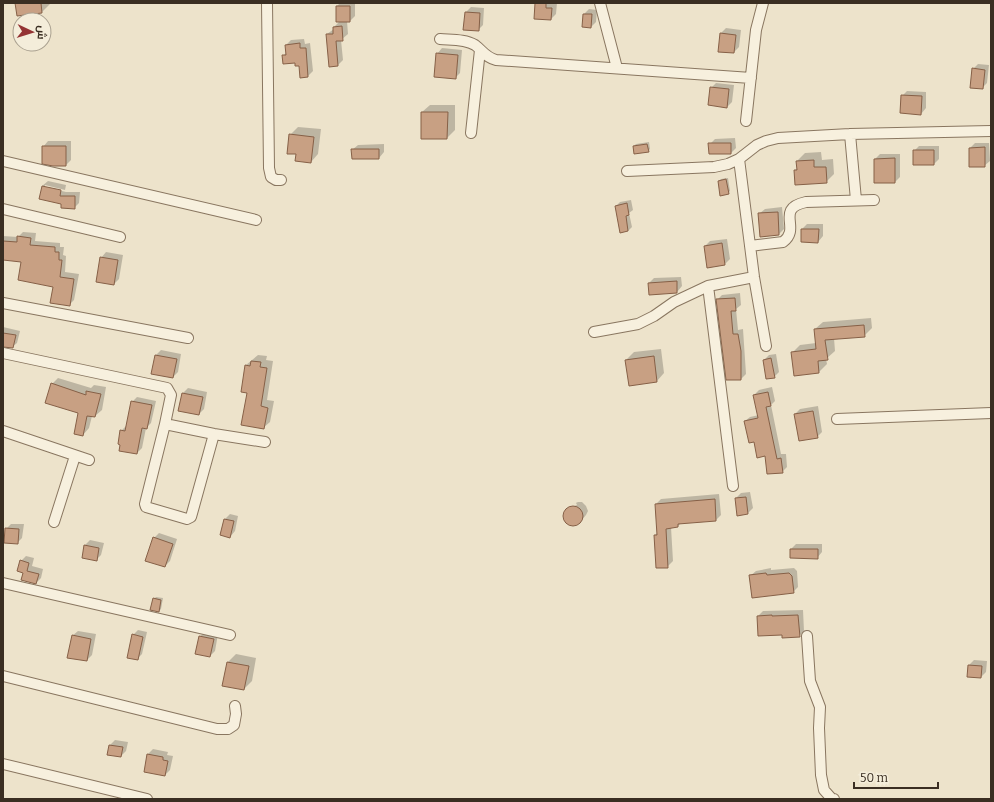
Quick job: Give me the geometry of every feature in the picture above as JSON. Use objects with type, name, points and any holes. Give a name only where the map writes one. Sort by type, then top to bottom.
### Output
[{"type":"street","points":[[267,3],[269,168],[271,177],[276,180],[281,180]]},
{"type":"street","points":[[600,3],[617,68]]},
{"type":"street","points":[[746,121],[756,30],[763,3]]},
{"type":"street","points":[[440,39],[469,42],[486,56],[496,60],[751,78]]},
{"type":"street","points":[[472,133],[480,50]]},
{"type":"street","points":[[628,171],[714,167],[728,164],[739,159],[757,145],[778,138],[850,134],[991,131]]},
{"type":"street","points":[[850,134],[856,200]]},
{"type":"street","points":[[739,159],[754,276],[766,346]]},
{"type":"street","points":[[3,161],[256,220]]},
{"type":"street","points":[[750,246],[782,242],[786,240],[789,235],[790,210],[792,206],[806,202],[874,200]]},
{"type":"street","points":[[3,209],[120,237]]},
{"type":"street","points":[[594,332],[638,324],[654,316],[674,302],[708,286],[754,276]]},
{"type":"street","points":[[708,286],[733,486]]},
{"type":"street","points":[[3,303],[188,338]]},
{"type":"street","points":[[3,353],[167,388],[171,394],[145,504],[146,507],[187,519],[191,517],[214,434]]},
{"type":"street","points":[[837,419],[991,413]]},
{"type":"street","points":[[165,424],[265,442]]},
{"type":"street","points":[[3,431],[89,460]]},
{"type":"street","points":[[54,522],[75,456]]},
{"type":"street","points":[[3,583],[230,635]]},
{"type":"street","points":[[807,636],[810,681],[820,707],[819,728],[821,775],[824,790],[832,799],[834,799]]},
{"type":"street","points":[[3,676],[217,729],[228,729],[234,724],[236,714],[235,706]]},
{"type":"street","points":[[3,764],[147,799]]},
{"type":"building","points":[[15,3],[41,3],[42,12],[16,12]]},
{"type":"building","points":[[535,3],[546,3],[546,8],[552,8],[551,20],[534,19]]},
{"type":"building","points":[[336,6],[350,6],[350,22],[336,22]]},
{"type":"building","points":[[465,12],[480,13],[479,31],[463,30]]},
{"type":"building","points":[[583,14],[592,14],[591,28],[582,27]]},
{"type":"building","points":[[342,26],[343,41],[336,41],[338,66],[329,67],[326,34],[333,34],[333,27]]},
{"type":"building","points":[[720,33],[736,35],[734,53],[718,52]]},
{"type":"building","points":[[300,43],[300,48],[306,48],[308,77],[300,78],[299,66],[295,66],[295,63],[283,64],[282,55],[286,55],[285,45]]},
{"type":"building","points":[[436,53],[458,55],[456,79],[434,77]]},
{"type":"building","points":[[972,68],[985,70],[983,89],[970,88]]},
{"type":"building","points":[[710,87],[729,89],[727,108],[708,105]]},
{"type":"building","points":[[901,95],[922,96],[921,115],[900,113]]},
{"type":"building","points":[[421,112],[448,112],[447,139],[421,139]]},
{"type":"building","points":[[289,134],[314,137],[311,163],[295,161],[296,154],[287,154]]},
{"type":"building","points":[[708,143],[731,143],[731,154],[709,154]]},
{"type":"building","points":[[647,144],[649,152],[634,154],[633,146]]},
{"type":"building","points":[[42,146],[66,146],[66,166],[42,164]]},
{"type":"building","points":[[985,147],[985,167],[969,167],[969,148]]},
{"type":"building","points":[[351,149],[379,149],[379,159],[352,159]]},
{"type":"building","points":[[913,150],[934,150],[934,165],[913,165]]},
{"type":"building","points":[[895,158],[895,183],[874,183],[874,159]]},
{"type":"building","points":[[814,160],[814,167],[826,167],[827,183],[795,185],[794,170],[797,170],[796,161]]},
{"type":"building","points":[[726,179],[729,194],[720,196],[718,181]]},
{"type":"building","points":[[42,186],[61,190],[60,196],[75,196],[75,209],[61,208],[61,204],[39,199]]},
{"type":"building","points":[[627,203],[629,215],[626,216],[628,231],[620,233],[615,206]]},
{"type":"building","points":[[778,212],[779,235],[760,237],[758,213]]},
{"type":"building","points":[[801,229],[819,229],[818,243],[801,242]]},
{"type":"building","points":[[17,236],[31,238],[30,245],[55,247],[55,252],[59,252],[59,260],[62,260],[60,277],[74,279],[70,306],[50,303],[53,287],[18,280],[21,262],[3,260],[3,241],[17,242]]},
{"type":"building","points":[[722,243],[725,265],[707,268],[704,246]]},
{"type":"building","points":[[100,257],[118,260],[114,285],[96,282]]},
{"type":"building","points":[[677,281],[677,293],[649,295],[648,283]]},
{"type":"building","points":[[735,298],[736,311],[731,311],[733,334],[738,334],[741,351],[741,380],[726,380],[716,299]]},
{"type":"building","points":[[864,325],[865,337],[825,340],[828,360],[818,361],[819,373],[794,376],[791,352],[816,349],[814,329]]},
{"type":"building","points":[[3,333],[16,335],[13,348],[3,347]]},
{"type":"building","points":[[155,355],[177,359],[173,378],[151,374]]},
{"type":"building","points":[[654,356],[657,382],[629,386],[625,360]]},
{"type":"building","points":[[771,358],[775,378],[766,379],[763,360]]},
{"type":"building","points":[[251,361],[261,362],[260,367],[267,368],[261,406],[268,408],[264,429],[241,425],[247,393],[241,392],[245,365],[250,366]]},
{"type":"building","points":[[51,383],[86,395],[86,391],[101,394],[95,417],[87,416],[83,436],[74,434],[78,413],[45,403]]},
{"type":"building","points":[[768,392],[771,406],[766,407],[777,459],[781,458],[783,473],[767,474],[765,456],[757,458],[754,442],[749,443],[744,421],[758,418],[753,395]]},
{"type":"building","points":[[182,393],[203,397],[199,415],[178,411]]},
{"type":"building","points":[[131,401],[152,405],[147,429],[142,428],[137,454],[119,451],[120,445],[118,444],[120,430],[125,431]]},
{"type":"building","points":[[813,411],[818,438],[799,441],[794,414]]},
{"type":"building","points":[[746,497],[748,514],[737,516],[735,498]]},
{"type":"building","points":[[715,499],[716,521],[678,524],[678,527],[666,529],[668,568],[656,568],[654,535],[657,535],[655,504]]},
{"type":"building","points":[[573,506],[580,509],[583,516],[580,523],[573,526],[566,523],[563,516],[566,509]]},
{"type":"building","points":[[224,519],[234,521],[230,538],[220,535]]},
{"type":"building","points":[[5,528],[19,529],[18,544],[4,543]]},
{"type":"building","points":[[153,537],[173,544],[165,567],[145,561]]},
{"type":"building","points":[[84,545],[99,548],[97,561],[82,558]]},
{"type":"building","points":[[790,549],[818,549],[818,559],[790,558]]},
{"type":"building","points":[[20,560],[29,563],[27,571],[39,574],[36,584],[21,580],[23,573],[17,571]]},
{"type":"building","points":[[766,573],[767,575],[789,573],[792,576],[794,593],[752,598],[749,575]]},
{"type":"building","points":[[153,598],[161,600],[159,612],[150,610]]},
{"type":"building","points":[[798,615],[800,637],[782,638],[782,635],[758,636],[757,616]]},
{"type":"building","points":[[132,634],[143,637],[138,660],[127,658]]},
{"type":"building","points":[[72,635],[91,639],[87,661],[67,658]]},
{"type":"building","points":[[199,636],[214,639],[210,657],[195,654]]},
{"type":"building","points":[[227,662],[249,666],[244,690],[222,686]]},
{"type":"building","points":[[968,665],[982,666],[981,678],[967,677]]},
{"type":"building","points":[[109,745],[123,747],[121,757],[107,755]]},
{"type":"building","points":[[147,754],[163,757],[163,760],[168,761],[165,776],[144,772]]}]
